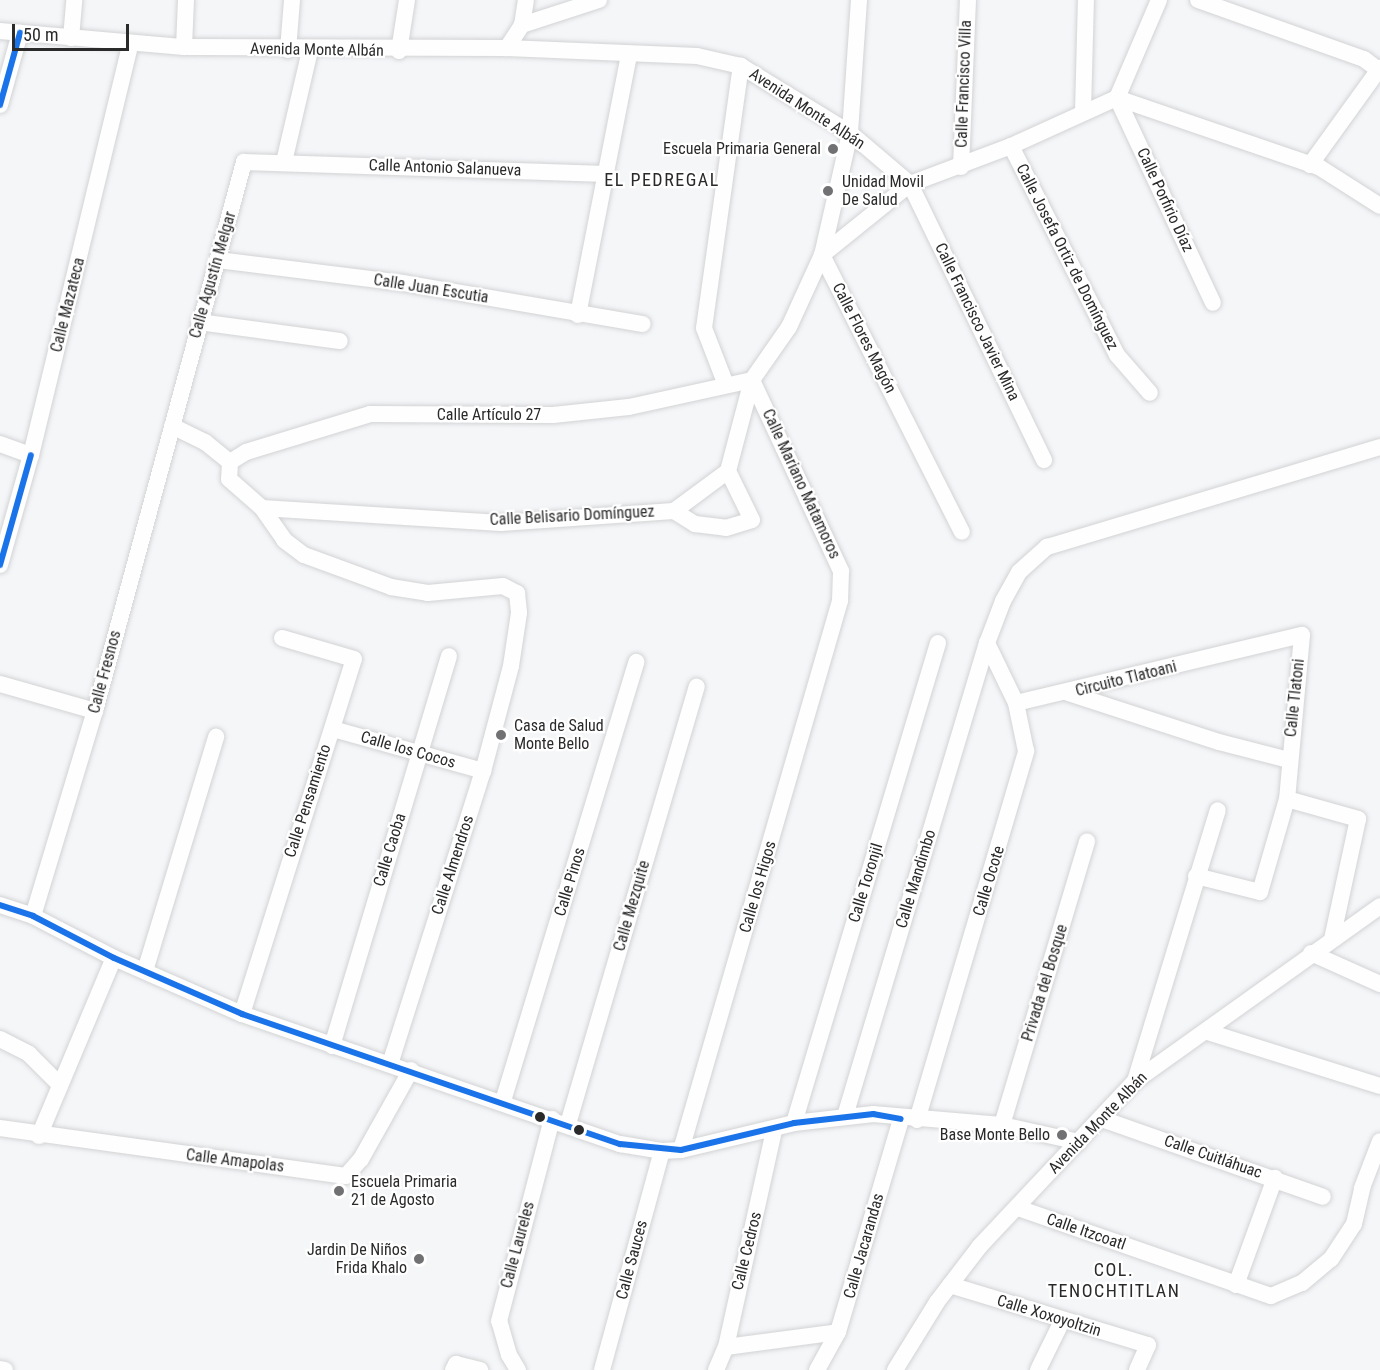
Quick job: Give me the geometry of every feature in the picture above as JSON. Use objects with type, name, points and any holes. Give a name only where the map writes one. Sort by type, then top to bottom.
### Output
[{"type":"street","points":[[71,38],[74,0]]},
{"type":"street","points":[[184,47],[186,0]]},
{"type":"street","points":[[288,50],[292,0]]},
{"type":"street","points":[[399,51],[407,0]]},
{"type":"street","points":[[507,48],[522,25],[526,0]]},
{"type":"street","points":[[522,25],[599,0]]},
{"type":"street","points":[[674,511],[696,524],[726,528],[752,520],[728,471],[752,380],[789,327],[822,255],[850,133],[859,0]]},
{"type":"street","name":"Calle Francisco Villa","points":[[961,167],[968,0]]},
{"type":"street","points":[[1083,112],[1086,0]]},
{"type":"street","points":[[1117,98],[1159,0]]},
{"type":"street","points":[[1198,0],[1364,59],[1380,70],[1311,165]]},
{"type":"street","name":"Avenida Monte Albán","points":[[0,32],[184,47],[399,51],[507,48],[697,56],[741,66],[850,133],[910,184]]},
{"type":"street","points":[[0,105],[20,33]]},
{"type":"street","name":"Calle Mazateca","points":[[0,565],[31,455],[131,43]]},
{"type":"street","points":[[284,162],[310,50]]},
{"type":"street","points":[[578,315],[628,54]]},
{"type":"street","points":[[726,385],[704,328],[741,66]]},
{"type":"street","points":[[822,255],[910,184],[961,167],[1117,98],[1311,165],[1380,206]]},
{"type":"street","name":"Calle Porfirio Díaz","points":[[1117,98],[1213,303]]},
{"type":"street","name":"Calle Josefa Ortiz de Domínguez","points":[[1011,146],[1117,355],[1150,393]]},
{"type":"street","name":"Calle Agustín Melgar","points":[[172,426],[244,162],[284,162]]},
{"type":"street","name":"Calle Antonio Salanueva","points":[[284,162],[606,174]]},
{"type":"street","name":"Calle Francisco Javier Mina","points":[[910,184],[1044,460]]},
{"type":"street","name":"Calle Flores Magón","points":[[822,255],[962,532]]},
{"type":"street","name":"Calle Juan Escutia","points":[[218,260],[403,283],[578,315],[644,324]]},
{"type":"street","points":[[199,322],[340,341]]},
{"type":"street","name":"Calle Artículo 27","points":[[230,462],[246,452],[370,414],[553,415],[629,407],[752,380]]},
{"type":"street","name":"Calle Mariano Matamoros","points":[[752,380],[841,571],[834,625]]},
{"type":"street","points":[[172,426],[205,442],[230,462],[229,479],[262,508]]},
{"type":"street","name":"Calle Fresnos","points":[[33,916],[95,711],[172,426]]},
{"type":"street","points":[[0,444],[31,455]]},
{"type":"street","name":"Calle Mandimbo","points":[[845,1116],[987,643],[1003,601],[1019,573],[1047,547],[1380,447]]},
{"type":"street","name":"Calle Belisario Domínguez","points":[[262,508],[501,523],[674,511],[728,471]]},
{"type":"street","name":"Calle Almendros","points":[[262,508],[284,540],[304,555],[391,587],[428,593],[503,586],[517,593],[519,613],[511,666],[483,771],[390,1064]]},
{"type":"street","name":"Calle los Higos","points":[[681,1150],[834,625]]},
{"type":"street","name":"Circuito Tlatoani","points":[[1068,693],[1302,635]]},
{"type":"street","name":"Calle Tlatoni","points":[[1196,876],[1260,892],[1287,799],[1302,635]]},
{"type":"street","name":"Calle Pensamiento","points":[[242,1014],[320,757],[333,729],[354,658],[282,638]]},
{"type":"street","name":"Calle Toronjil","points":[[794,1123],[939,643]]},
{"type":"street","name":"Calle Ocote","points":[[909,1120],[1022,770],[1026,751],[1016,703],[987,643]]},
{"type":"street","name":"Calle Caoba","points":[[332,1046],[449,656]]},
{"type":"street","name":"Calle Pinos","points":[[504,1101],[636,662]]},
{"type":"street","points":[[0,684],[95,711]]},
{"type":"street","name":"Calle Mezquite","points":[[568,1124],[697,687]]},
{"type":"street","points":[[1016,703],[1068,693]]},
{"type":"street","name":"Circuito Tlatoani","points":[[1068,693],[1220,742],[1289,760]]},
{"type":"street","name":"Calle los Cocos","points":[[333,729],[483,771]]},
{"type":"street","points":[[145,971],[216,737]]},
{"type":"street","points":[[1287,799],[1358,819],[1332,939]]},
{"type":"street","points":[[1135,1081],[1218,810]]},
{"type":"street","name":"Privada del Bosque","points":[[1002,1125],[1087,840]]},
{"type":"street","points":[[0,905],[33,916],[114,958],[242,1014],[332,1046],[504,1101],[620,1144],[662,1151],[681,1150],[774,1130],[794,1123],[845,1116],[1002,1125],[1079,1142]]},
{"type":"street","name":"Avenida Monte Albán","points":[[896,1370],[950,1285],[1135,1081],[1171,1052],[1208,1032],[1311,953],[1380,906]]},
{"type":"street","points":[[1311,953],[1380,984]]},
{"type":"street","points":[[39,1136],[114,958]]},
{"type":"street","points":[[1208,1032],[1380,1086]]},
{"type":"street","points":[[0,1039],[30,1054],[60,1085]]},
{"type":"street","name":"Calle Amapolas","points":[[0,1128],[39,1136],[346,1176],[361,1160],[411,1070]]},
{"type":"street","name":"Calle Laureles","points":[[518,1370],[509,1355],[500,1321],[552,1119]]},
{"type":"street","name":"Calle Cuitláhuac","points":[[1102,1119],[1275,1178],[1323,1197]]},
{"type":"street","name":"Calle Jacarandas","points":[[817,1370],[838,1332],[909,1120]]},
{"type":"street","name":"Calle Cedros","points":[[716,1370],[726,1347],[774,1130]]},
{"type":"street","name":"Calle Itzcoatl","points":[[1018,1208],[1271,1296],[1302,1283],[1331,1259],[1354,1224],[1362,1188],[1380,1141]]},
{"type":"street","name":"Calle Sauces","points":[[602,1370],[662,1151]]},
{"type":"street","points":[[1236,1285],[1275,1178]]},
{"type":"street","name":"Calle Xoxoyoltzin","points":[[950,1285],[1062,1321],[1148,1345],[1137,1370]]},
{"type":"street","points":[[1038,1370],[1062,1321]]},
{"type":"street","points":[[726,1347],[838,1332]]},
{"type":"street","points":[[453,1370],[456,1364],[480,1370]]},
{"type":"street","points":[[0,1369],[5,1370]]},
{"type":"transit line","points":[[0,105],[20,33]]},
{"type":"transit line","points":[[0,565],[31,455]]},
{"type":"transit line","points":[[0,905],[33,916],[114,958],[242,1014],[620,1144],[681,1150],[794,1123],[873,1114],[901,1119]]},
{"type":"place","name":"Escuela Primaria General","points":[[833,149]]},
{"type":"place","name":"Unidad Movil De Salud","points":[[828,191]]},
{"type":"place","name":"Casa de Salud Monte Bello","points":[[501,735]]},
{"type":"place","name":"Base Monte Bello","points":[[1062,1135]]},
{"type":"place","name":"Escuela Primaria 21 de Agosto","points":[[339,1191]]},
{"type":"place","name":"Jardin De Niños Frida Khalo","points":[[419,1259]]},
{"type":"district","name":"EL PEDREGAL","points":[[662,180]]},
{"type":"district","name":"COL. TENOCHTITLAN","points":[[1114,1281]]}]
